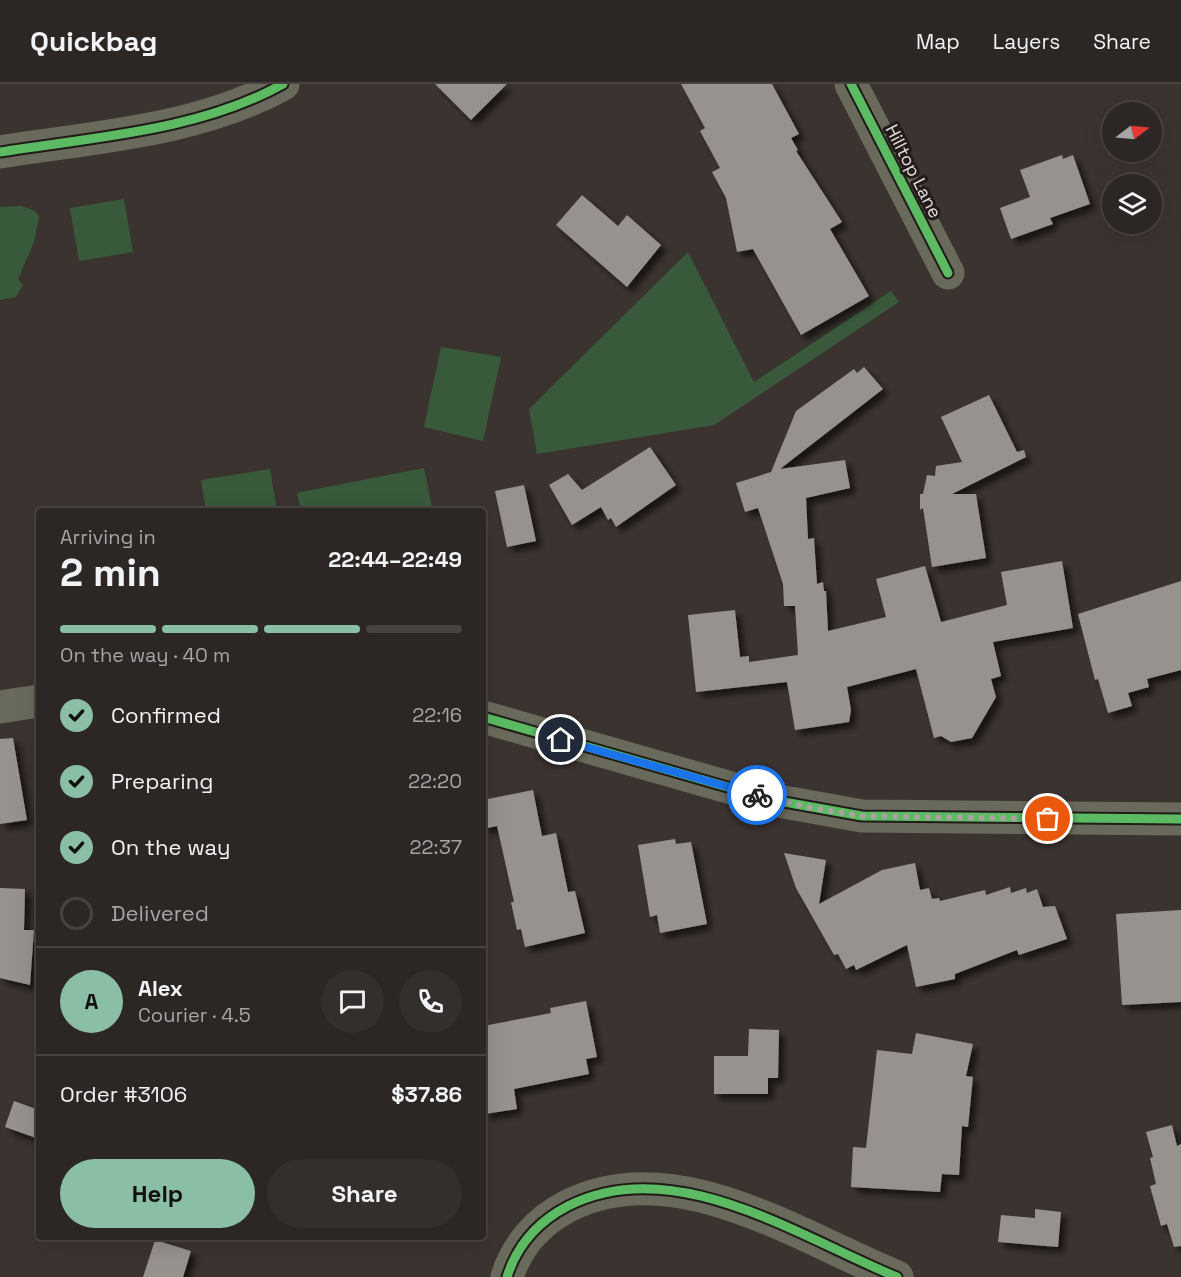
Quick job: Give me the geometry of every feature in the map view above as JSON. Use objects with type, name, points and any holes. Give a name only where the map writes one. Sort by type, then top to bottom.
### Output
[{"type":"street","points":[[0,152],[170,124],[255,100],[283,84]]},
{"type":"street","name":"Hilltop Lane","points":[[851,84],[948,273]]},
{"type":"street","points":[[0,707],[36,701]]},
{"type":"street","points":[[486,718],[773,800],[862,816],[1181,819]]},
{"type":"street","points":[[507,1277],[520,1247],[539,1226],[557,1212],[605,1191],[638,1188],[673,1190],[720,1201],[897,1277]]},
{"type":"green space","points":[[124,199],[133,252],[79,261],[70,208]]},
{"type":"green space","points":[[21,206],[35,211],[39,216],[34,242],[18,279],[23,285],[16,297],[0,300],[0,207]]},
{"type":"green space","points":[[688,252],[754,382],[891,291],[899,302],[714,425],[537,454],[529,409]]},
{"type":"green space","points":[[441,347],[501,357],[483,441],[424,427]]},
{"type":"green space","points":[[424,468],[432,508],[300,508],[297,493]]},
{"type":"green space","points":[[270,469],[276,508],[206,508],[201,480]]},
{"type":"building","points":[[435,84],[507,84],[471,120]]},
{"type":"building","points":[[681,84],[772,84],[799,134],[791,138],[798,150],[796,151],[842,222],[830,229],[869,296],[801,335],[753,249],[737,252],[726,198],[712,172],[720,168],[700,131],[705,128]]},
{"type":"building","points":[[1062,155],[1063,159],[1073,155],[1090,204],[1050,218],[1053,224],[1011,239],[1000,208],[1030,197],[1020,170]]},
{"type":"building","points":[[582,195],[618,226],[627,215],[661,245],[627,287],[556,225]]},
{"type":"building","points":[[864,367],[883,389],[780,469],[845,460],[850,488],[806,498],[808,539],[814,538],[817,584],[823,582],[824,591],[826,591],[828,631],[886,617],[876,579],[925,566],[941,622],[1007,605],[1001,572],[1062,561],[1073,628],[993,642],[1001,676],[991,679],[996,697],[972,738],[951,742],[941,736],[934,738],[916,669],[847,687],[851,710],[849,722],[795,730],[787,682],[696,692],[688,615],[735,610],[740,657],[749,656],[749,662],[798,655],[795,606],[784,606],[783,584],[758,508],[745,512],[736,483],[771,472],[796,411],[854,369],[857,373]]},
{"type":"building","points":[[989,395],[1017,452],[1024,450],[1026,457],[952,494],[976,494],[986,558],[932,567],[923,508],[920,510],[920,494],[923,494],[927,475],[935,476],[936,466],[962,462],[941,417]]},
{"type":"building","points":[[650,447],[676,485],[616,527],[611,518],[608,520],[601,507],[572,525],[549,485],[568,474],[582,490]]},
{"type":"building","points":[[524,485],[536,541],[507,547],[495,491]]},
{"type":"building","points":[[1181,581],[1181,670],[1147,679],[1149,687],[1128,693],[1132,706],[1108,713],[1098,679],[1095,680],[1078,614]]},
{"type":"building","points":[[13,738],[27,820],[0,824],[0,739]]},
{"type":"building","points":[[533,790],[542,836],[556,833],[568,892],[575,891],[585,933],[525,947],[521,929],[517,930],[511,902],[514,902],[497,826],[486,828],[486,799]]},
{"type":"building","points":[[675,839],[676,844],[691,842],[707,924],[660,933],[657,915],[650,917],[638,845]]},
{"type":"building","points":[[784,853],[826,860],[819,904],[882,870],[915,863],[920,890],[929,888],[932,899],[939,898],[940,901],[985,890],[986,895],[1010,887],[1011,893],[1026,888],[1027,893],[1037,889],[1043,907],[1055,906],[1067,939],[1019,955],[1017,950],[955,974],[955,979],[916,987],[907,945],[856,970],[854,965],[846,969],[838,954],[834,955],[796,888]]},
{"type":"building","points":[[0,888],[25,889],[24,930],[34,930],[30,985],[0,978]]},
{"type":"building","points":[[1181,910],[1181,1002],[1122,1005],[1116,914]]},
{"type":"building","points":[[586,1001],[597,1057],[586,1059],[589,1074],[514,1089],[517,1109],[486,1114],[486,1025],[551,1013],[550,1008]]},
{"type":"building","points":[[749,1029],[779,1030],[778,1078],[768,1078],[768,1094],[714,1094],[714,1056],[748,1056]]},
{"type":"building","points":[[916,1033],[973,1044],[966,1076],[973,1077],[968,1127],[962,1126],[959,1175],[942,1174],[940,1192],[851,1187],[853,1147],[866,1148],[877,1050],[912,1054]]},
{"type":"building","points":[[14,1101],[36,1109],[36,1138],[5,1127]]},
{"type":"building","points":[[1172,1125],[1177,1146],[1181,1144],[1181,1246],[1174,1247],[1167,1224],[1161,1226],[1150,1186],[1156,1184],[1150,1158],[1153,1157],[1146,1132]]},
{"type":"building","points":[[1035,1209],[1061,1212],[1058,1247],[998,1242],[1001,1215],[1035,1218]]},
{"type":"building","points":[[155,1240],[191,1251],[183,1277],[143,1277]]},
{"type":"cycle path","points":[[0,152],[109,136],[181,122],[251,100],[283,84]]},
{"type":"cycle path","points":[[851,84],[948,273]]},
{"type":"cycle path","points":[[486,718],[773,800],[862,816],[1181,819]]},
{"type":"cycle path","points":[[507,1277],[523,1244],[557,1212],[609,1192],[650,1189],[693,1194],[736,1206],[897,1277]]},
{"type":"way so far","points":[[757,795],[780,802],[862,816],[1048,819]]},
{"type":"route","points":[[561,740],[757,795]]}]
